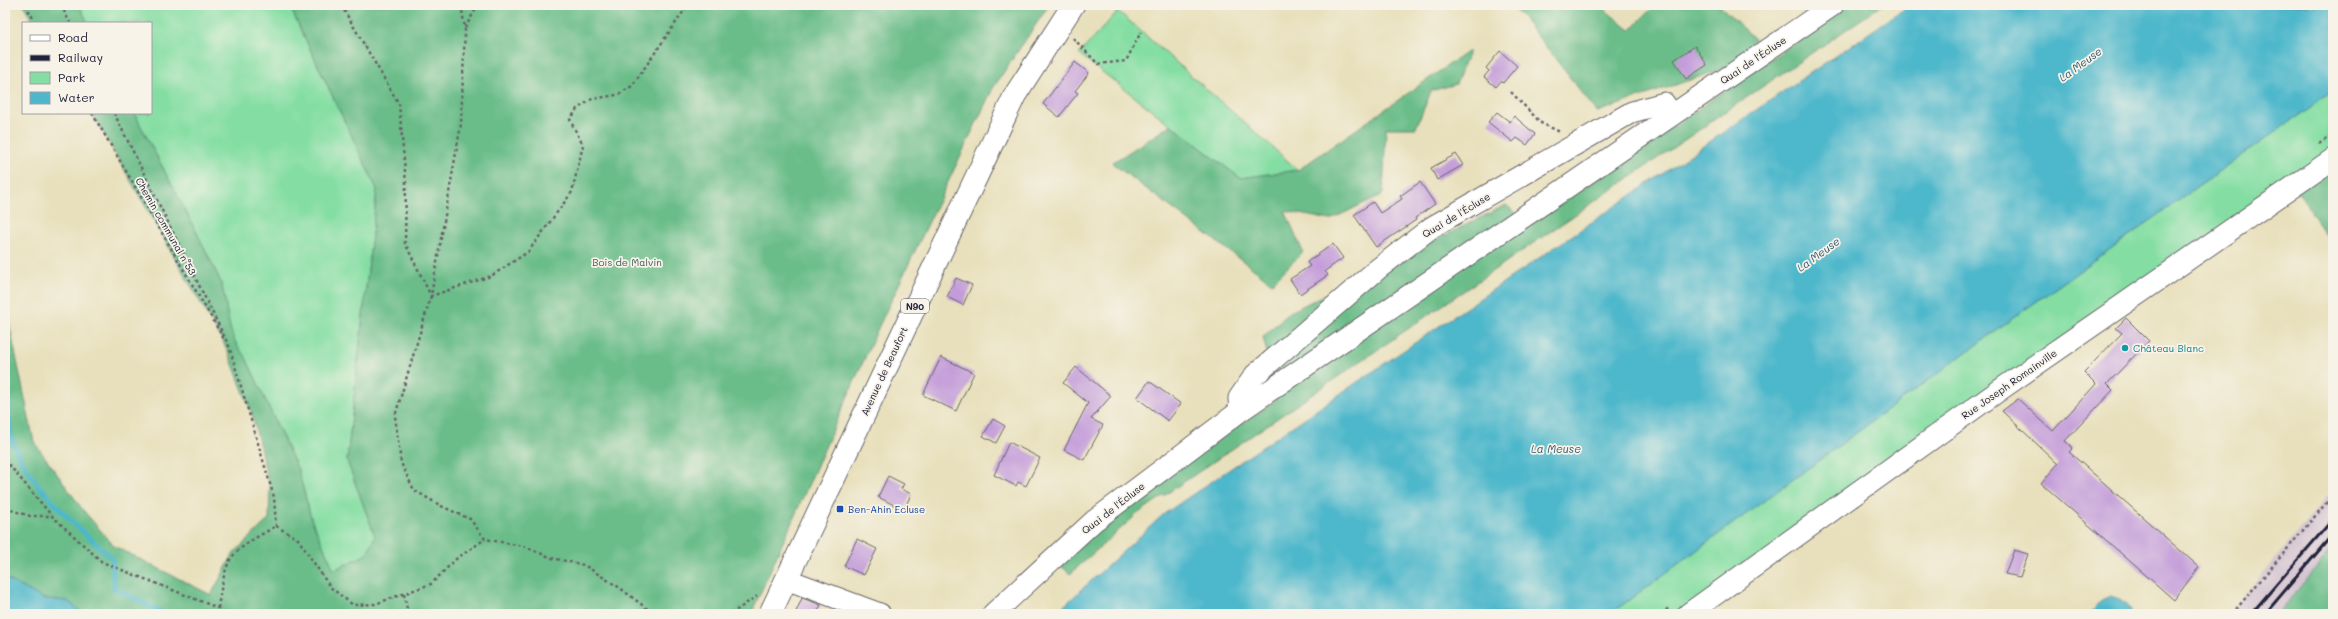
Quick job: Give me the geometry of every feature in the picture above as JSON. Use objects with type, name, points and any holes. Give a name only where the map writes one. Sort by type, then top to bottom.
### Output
[{"type":"main road","name":"Avenue de Beaufort","points":[[770,614],[1015,95],[1073,5]]},
{"type":"street","name":"Quai de l'Écluse","points":[[993,614],[1094,521],[1240,411],[1833,5]]},
{"type":"street","name":"Quai de l'Écluse","points":[[1240,411],[1239,398],[1255,375],[1379,268],[1432,227],[1632,112],[1664,103],[1672,115]]},
{"type":"street","name":"Rue Joseph Romainville","points":[[1688,614],[2004,388],[2333,159]]},
{"type":"street","points":[[786,579],[880,614]]},
{"type":"path","points":[[25,5],[35,22]]},
{"type":"path","points":[[61,5],[70,22]]},
{"type":"path","points":[[341,5],[399,104],[406,183],[405,243],[431,296]]},
{"type":"path","points":[[461,5],[465,28],[461,124],[431,296],[395,416],[401,463],[414,490],[441,506],[470,519],[484,539],[523,546],[552,558],[584,565],[620,588],[654,614]]},
{"type":"path","points":[[465,28],[478,5]]},
{"type":"path","points":[[431,296],[491,276],[528,252],[572,192],[583,145],[570,120],[577,109],[592,99],[617,95],[632,86],[688,5]]},
{"type":"path","points":[[1060,25],[1098,64],[1126,61],[1141,32]]},
{"type":"path","points":[[1511,92],[1540,123],[1563,134]]},
{"type":"path","name":"Chemin communal n°53","points":[[93,114],[216,328],[229,346]]},
{"type":"path","points":[[114,114],[229,346],[274,497],[276,526]]},
{"type":"path","points":[[216,328],[217,323]]},
{"type":"path","points":[[5,460],[52,516],[102,562],[218,608]]},
{"type":"path","points":[[2232,614],[2333,495]]},
{"type":"path","points":[[5,508],[30,516],[52,516]]},
{"type":"path","points":[[276,526],[298,539],[330,587],[353,605],[375,604],[431,584],[456,559],[484,539]]},
{"type":"path","points":[[220,614],[218,608],[222,585],[231,558],[249,542],[276,526]]},
{"type":"path","points":[[404,594],[408,614]]},
{"type":"shaded area","points":[[2333,490],[2333,547],[2278,614],[2228,614]]},
{"type":"green space","points":[[24,5],[79,5],[88,22],[32,22]]},
{"type":"green space","points":[[79,5],[289,5],[377,189],[347,461],[375,536],[368,554],[334,570],[312,521],[298,470],[245,356],[233,338],[222,286],[218,276],[135,114],[152,114],[152,22],[88,22]]},
{"type":"green space","name":"Bois de Malvin","points":[[289,5],[1049,5],[993,88],[879,326],[751,614],[83,614],[68,601],[44,599],[5,578],[5,304],[34,442],[83,510],[114,546],[211,595],[234,553],[269,519],[270,488],[252,414],[227,349],[93,114],[135,114],[218,276],[222,286],[233,337],[245,356],[298,470],[312,521],[334,570],[367,554],[375,536],[347,461],[377,189]]},
{"type":"green space","points":[[1509,5],[1599,5],[1630,30],[1655,5],[1719,5],[1755,39],[1736,64],[1597,112],[1521,15]]},
{"type":"green space","points":[[1849,5],[1882,5],[1137,514],[1070,574],[1056,561],[1130,501],[1276,400],[1251,368],[1267,353],[1263,337],[1288,313],[1506,205],[1530,225]]},
{"type":"green space","points":[[1118,11],[1298,170],[1240,178],[1079,54]]},
{"type":"green space","points":[[1470,50],[1456,84],[1431,91],[1416,128],[1386,128],[1383,194],[1330,220],[1285,211],[1303,252],[1272,283],[1112,163],[1171,125],[1240,178],[1298,170]]},
{"type":"green space","points":[[2333,91],[2333,159],[1688,614],[1610,614],[1999,328]]},
{"type":"green space","points":[[2333,159],[2333,246],[2295,187]]},
{"type":"green space","points":[[2333,547],[2333,614],[2278,614]]},
{"type":"water","name":"La Meuse","points":[[1910,5],[2333,5],[2333,91],[1999,328],[1610,614],[1055,614],[1164,514]]},
{"type":"water","points":[[5,578],[44,599],[68,601],[83,614],[5,614]]},
{"type":"water","points":[[2110,596],[2118,598],[2124,602],[2131,614],[2090,614],[2100,602]]},
{"type":"building","points":[[1695,46],[1707,65],[1686,79],[1674,60]]},
{"type":"building","points":[[1500,51],[1517,66],[1503,83],[1501,81],[1496,87],[1484,77],[1489,71],[1486,68]]},
{"type":"building","points":[[1075,62],[1089,73],[1075,91],[1078,93],[1059,117],[1043,104]]},
{"type":"building","points":[[1497,112],[1510,122],[1514,116],[1535,134],[1527,145],[1517,138],[1513,142],[1488,122]]},
{"type":"building","points":[[1456,154],[1463,165],[1437,180],[1431,168]]},
{"type":"building","points":[[1420,182],[1435,204],[1415,218],[1416,220],[1376,247],[1354,215],[1373,202],[1380,213],[1402,199],[1400,196]]},
{"type":"building","points":[[1333,244],[1343,258],[1325,271],[1328,275],[1300,294],[1290,279],[1310,266],[1307,262]]},
{"type":"building","points":[[956,278],[972,285],[963,305],[947,297]]},
{"type":"building","points":[[2126,318],[2149,341],[2107,384],[2113,390],[2065,441],[2073,448],[2069,452],[2199,567],[2174,600],[2041,483],[2058,464],[2002,411],[2018,399],[2053,431],[2096,384],[2084,372],[2122,333],[2116,328]]},
{"type":"building","points":[[941,357],[974,373],[956,411],[923,395]]},
{"type":"building","points":[[1076,367],[1111,396],[1091,419],[1103,425],[1084,460],[1064,450],[1088,403],[1063,383]]},
{"type":"building","points":[[1149,381],[1181,404],[1168,421],[1137,398]]},
{"type":"building","points":[[993,419],[1005,426],[996,443],[983,436]]},
{"type":"building","points":[[1009,442],[1040,458],[1026,486],[1018,482],[1016,486],[994,475]]},
{"type":"building","points":[[888,476],[904,484],[901,489],[911,494],[904,510],[878,497]]},
{"type":"building","points":[[857,539],[877,549],[864,575],[844,566]]},
{"type":"building","points":[[2014,550],[2028,554],[2020,577],[2005,574]]},
{"type":"building","points":[[802,598],[821,605],[816,614],[795,614]]},
{"type":"waterway","points":[[5,361],[10,431],[15,448],[24,465],[51,500],[67,517],[112,558],[114,588],[165,614]]},
{"type":"railway","points":[[2251,614],[2333,519]]},
{"type":"railway","points":[[2265,614],[2333,534]]},
{"type":"place","name":"Château Blanc","points":[[2125,348]]},
{"type":"place","name":"Ben-Ahin Ecluse","points":[[840,509]]}]
